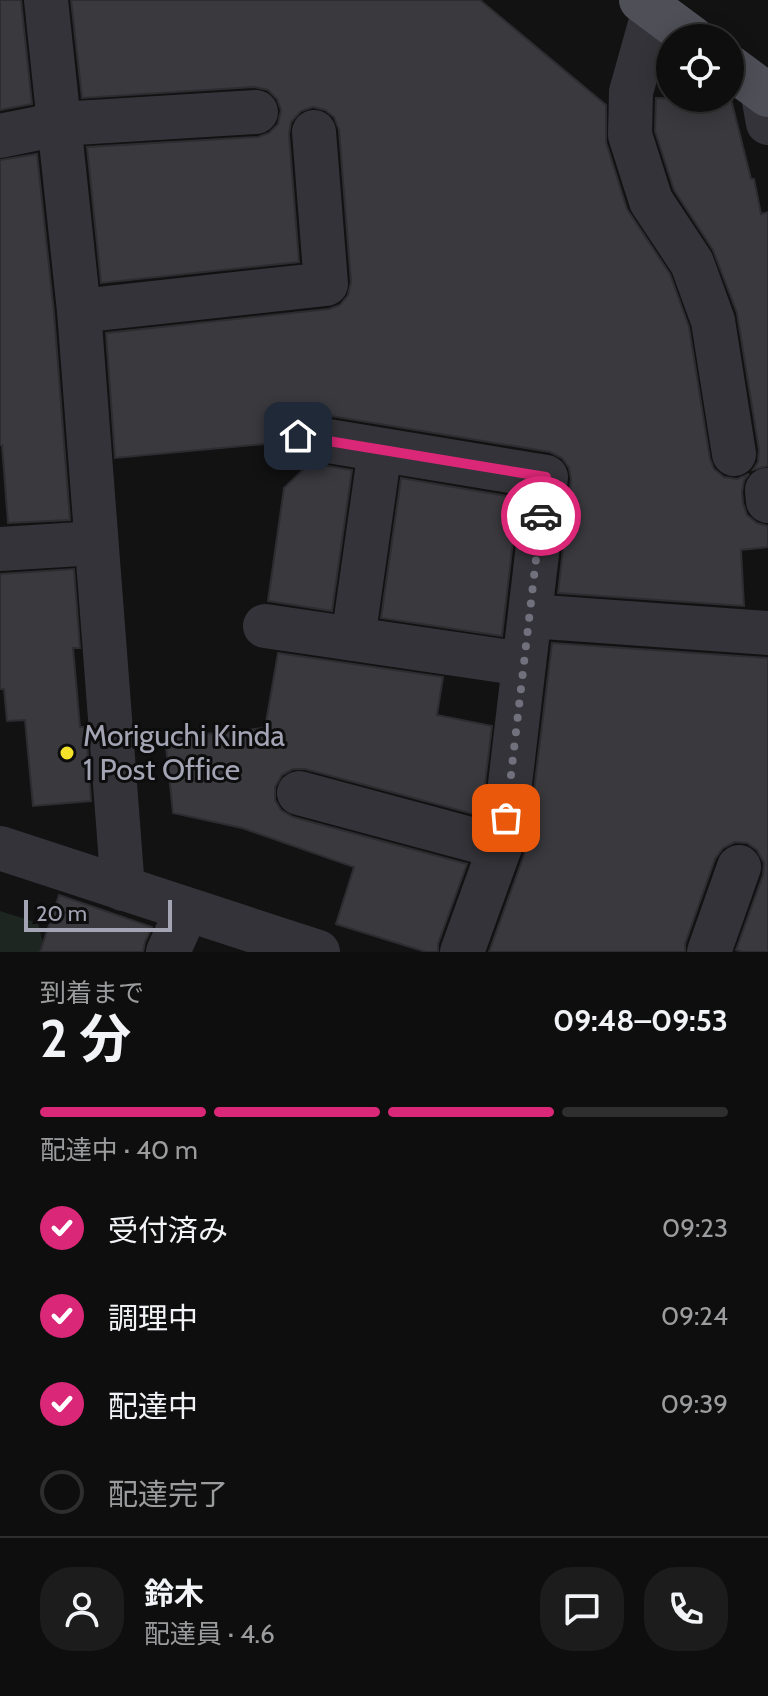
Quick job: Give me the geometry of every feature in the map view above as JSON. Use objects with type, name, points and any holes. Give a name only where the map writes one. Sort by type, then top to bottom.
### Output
[{"type":"main road","points":[[648,5],[673,24]]},
{"type":"street","points":[[46,0],[79,311],[123,889]]},
{"type":"street","points":[[648,5],[631,92],[630,135],[651,201],[692,263],[713,321],[734,454]]},
{"type":"street","points":[[0,136],[59,124],[256,112]]},
{"type":"street","points":[[79,311],[326,284],[314,132]]},
{"type":"street","points":[[298,436],[546,477],[506,818],[500,847],[462,952]]},
{"type":"street","points":[[353,639],[380,450]]},
{"type":"street","points":[[767,490],[768,501]]},
{"type":"street","points":[[0,549],[96,543]]},
{"type":"street","points":[[530,616],[768,633]]},
{"type":"street","points":[[265,626],[524,664]]},
{"type":"street","points":[[299,793],[500,847]]},
{"type":"street","points":[[0,848],[318,952]]},
{"type":"street","points":[[709,952],[739,867]]},
{"type":"street","points":[[168,952],[187,910]]},
{"type":"shaded area","points":[[0,911],[38,923],[45,952],[0,952]]},
{"type":"building","points":[[0,0],[21,0],[32,104],[0,110]]},
{"type":"building","points":[[71,0],[480,0],[606,105],[606,142],[627,209],[670,274],[689,327],[710,459],[714,469],[724,477],[737,479],[749,474],[744,480],[742,492],[747,515],[757,523],[768,526],[768,547],[741,550],[744,606],[558,593],[571,479],[569,468],[562,458],[550,452],[301,411],[288,413],[279,420],[274,431],[274,443],[115,458],[106,333],[329,309],[340,305],[348,295],[351,282],[339,130],[334,117],[325,110],[313,107],[301,111],[291,122],[289,134],[299,262],[101,283],[87,147],[258,137],[269,133],[278,124],[281,110],[277,99],[268,90],[254,87],[82,98]]},
{"type":"building","points":[[656,98],[656,112],[734,112],[761,214],[768,212],[768,466],[753,470],[758,462],[759,450],[737,313],[713,250],[674,190],[655,131]]},
{"type":"building","points":[[37,154],[54,313],[70,520],[8,523],[0,445],[0,160]]},
{"type":"building","points":[[310,463],[352,470],[332,611],[268,601],[284,488]]},
{"type":"building","points":[[401,478],[518,498],[502,636],[381,618]]},
{"type":"building","points":[[74,569],[80,648],[73,648],[80,727],[86,727],[91,801],[33,806],[25,720],[7,721],[4,689],[0,689],[0,574]]},
{"type":"building","points":[[552,643],[768,658],[768,952],[736,950],[763,875],[764,863],[757,850],[747,843],[735,842],[723,848],[715,859],[685,944],[685,952],[489,952],[524,855]]},
{"type":"building","points":[[278,653],[443,677],[437,715],[492,726],[481,816],[305,769],[293,769],[282,775],[275,787],[275,800],[281,810],[293,817],[467,864],[438,944],[438,952],[426,952],[336,924],[354,867],[242,828],[173,813],[165,738],[265,728]]},
{"type":"building","points":[[59,895],[152,927],[143,952],[40,952]]},
{"type":"way so far","points":[[506,818],[541,516]]},
{"type":"place","name":"Moriguchi Kinda 1 Post Office","points":[[67,753]]},
{"type":"route","points":[[298,436],[546,477],[541,516]]}]
